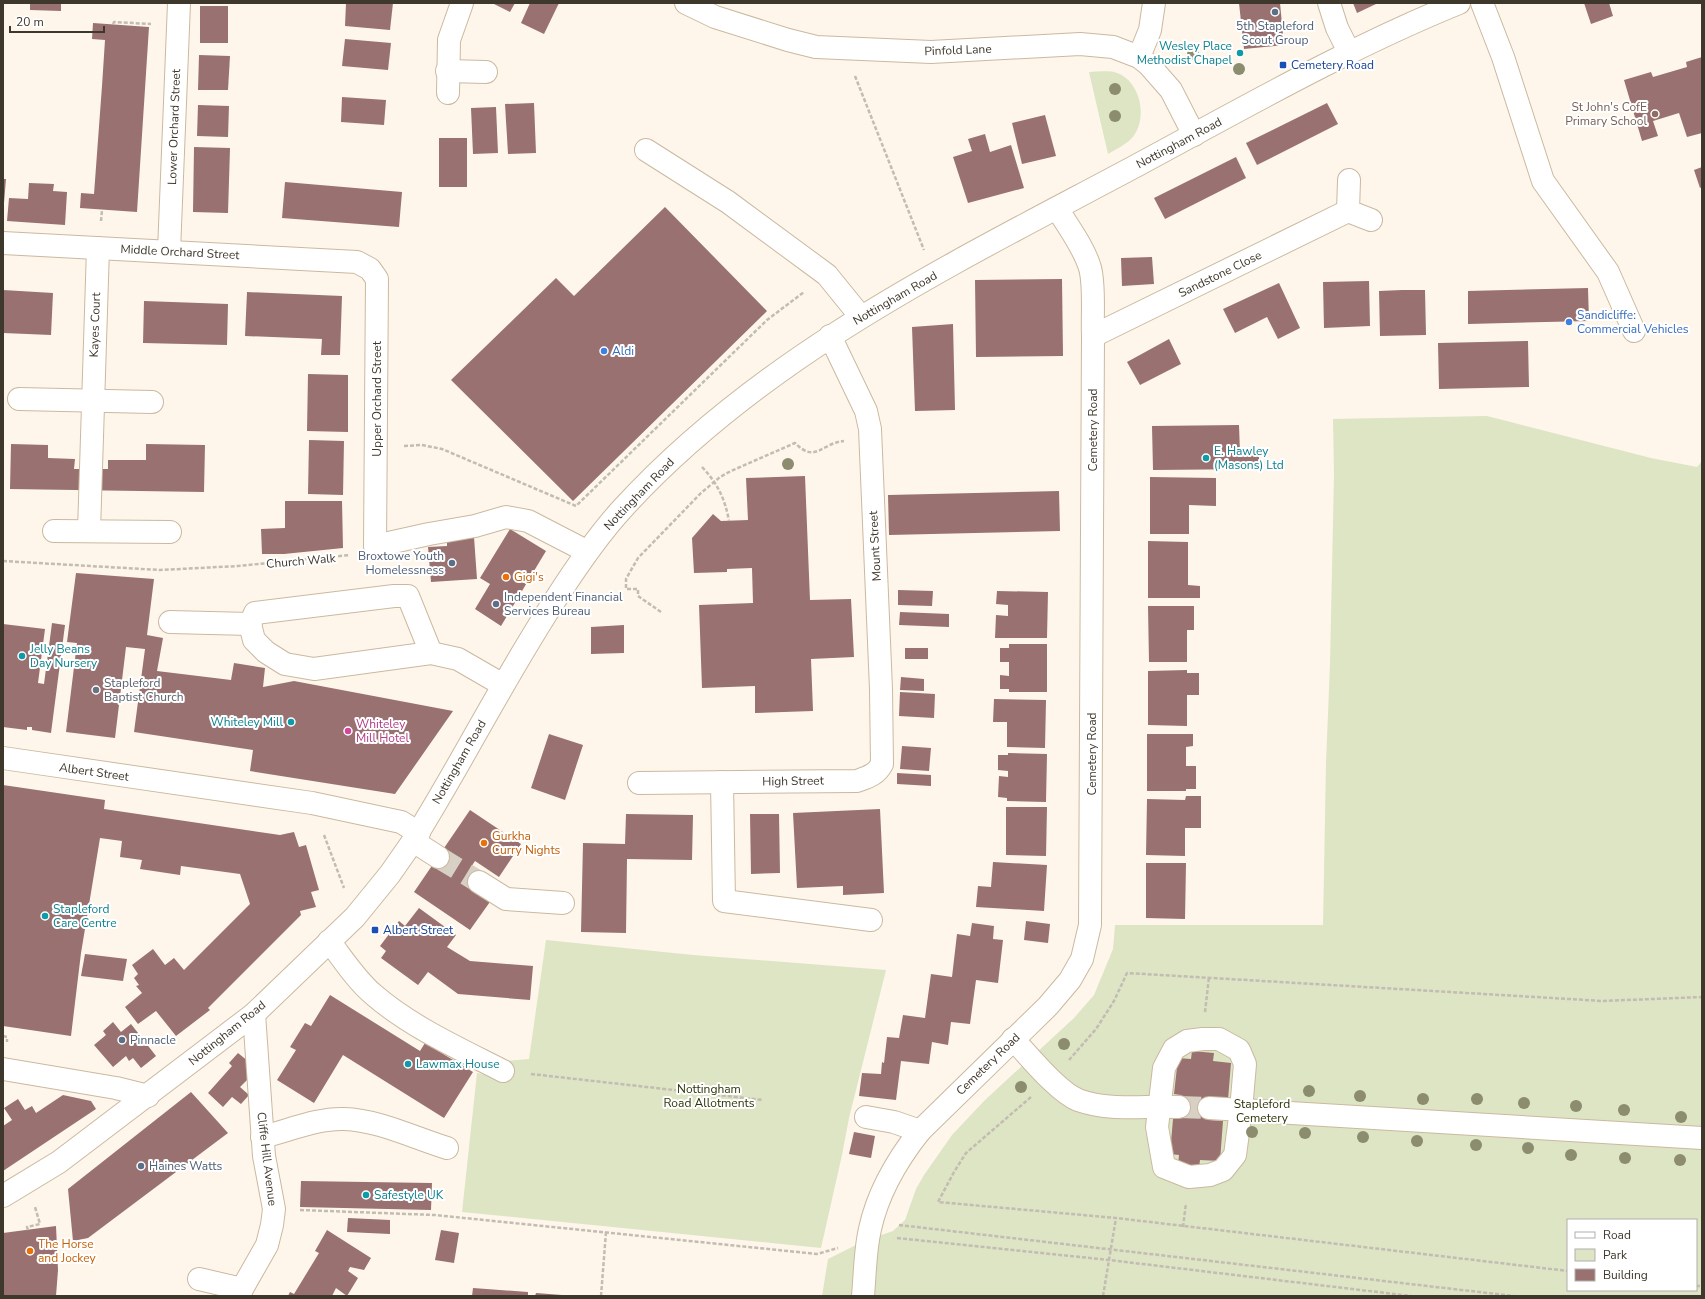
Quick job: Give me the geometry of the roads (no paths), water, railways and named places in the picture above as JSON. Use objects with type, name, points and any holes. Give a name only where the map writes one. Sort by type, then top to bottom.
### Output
[{"type":"street","name":"Lower Orchard Street","points":[[169,251],[179,3]]},
{"type":"street","points":[[448,93],[449,40],[462,3]]},
{"type":"street","name":"Pinfold Lane","points":[[686,3],[716,17],[788,40],[816,47],[930,52],[1080,44],[1113,47],[1139,57],[1149,65],[1171,90],[1194,135]]},
{"type":"street","points":[[1139,57],[1150,30],[1154,3]]},
{"type":"street","points":[[1329,3],[1337,28],[1349,52]]},
{"type":"street","name":"Nottingham Road","points":[[3,1196],[58,1162],[148,1096],[254,1014],[329,940],[355,917],[390,874],[416,837],[540,622],[586,552],[621,509],[684,448],[736,403],[830,336],[934,275],[1326,63],[1459,3]]},
{"type":"street","points":[[1482,3],[1503,57],[1542,181],[1608,272],[1634,331]]},
{"type":"street","points":[[448,71],[486,72]]},
{"type":"street","points":[[646,150],[728,202],[827,275],[861,317]]},
{"type":"street","points":[[1349,180],[1348,211],[1371,220]]},
{"type":"street","name":"Cemetery Road","points":[[863,1296],[869,1231],[878,1200],[886,1182],[905,1150],[920,1131],[1048,1006],[1070,980],[1082,959],[1090,925],[1093,336],[1090,268],[1080,247],[1057,208]]},
{"type":"street","name":"Sandstone Close","points":[[1093,336],[1348,211]]},
{"type":"street","name":"Middle Orchard Street","points":[[3,243],[356,262]]},
{"type":"street","name":"Kayes Court","points":[[90,531],[98,248]]},
{"type":"street","name":"Upper Orchard Street","points":[[356,262],[370,269],[377,279],[377,447],[375,546],[475,526],[506,517],[528,521],[586,552]]},
{"type":"street","name":"Mount Street","points":[[830,336],[866,411],[870,440],[881,689],[882,764]]},
{"type":"street","points":[[19,399],[93,402],[152,402]]},
{"type":"street","points":[[54,530],[170,532]]},
{"type":"street","points":[[432,653],[408,596],[394,596],[255,613],[250,624],[254,640],[266,652],[285,664],[314,670],[432,653],[458,659],[503,686]]},
{"type":"street","points":[[170,622],[250,624]]},
{"type":"street","name":"Albert Street","points":[[3,758],[312,803],[401,822],[438,857]]},
{"type":"street","name":"High Street","points":[[639,783],[857,780],[872,775],[882,764]]},
{"type":"street","points":[[722,782],[724,901],[871,920]]},
{"type":"street","points":[[479,882],[506,899],[563,902]]},
{"type":"street","points":[[329,940],[374,996],[421,1028],[503,1071]]},
{"type":"street","name":"Cliffe Hill Avenue","points":[[240,1293],[267,1245],[274,1209],[262,1137],[254,1014]]},
{"type":"street","points":[[1203,1038],[1219,1039],[1239,1050],[1245,1064],[1241,1110],[1235,1155],[1223,1170],[1210,1175],[1189,1176],[1164,1166],[1157,1127],[1169,1106],[1164,1068],[1174,1049],[1187,1041],[1203,1038]]},
{"type":"street","points":[[1013,1039],[1051,1079],[1065,1092],[1077,1100],[1100,1105],[1124,1107],[1169,1106]]},
{"type":"street","points":[[3,1069],[116,1088],[148,1096]]},
{"type":"street","points":[[1209,1108],[1702,1138]]},
{"type":"street","points":[[866,1117],[894,1122],[920,1131]]},
{"type":"street","points":[[262,1137],[314,1123],[342,1119],[366,1121],[447,1148]]},
{"type":"street","points":[[199,1279],[240,1293]]},
{"type":"tunnel","points":[[438,857],[479,882]]},
{"type":"tunnel","points":[[1179,1107],[1209,1108]]},
{"type":"place","name":"5th Stapleford Scout Group","points":[[1275,12]]},
{"type":"place","name":"Wesley Place Methodist Chapel","points":[[1240,53]]},
{"type":"place","name":"Cemetery Road","points":[[1283,65]]},
{"type":"place","name":"St John's CofE Primary School","points":[[1655,114]]},
{"type":"place","name":"Sandicliffe: Commercial Vehicles","points":[[1569,322]]},
{"type":"place","name":"Aldi","points":[[604,351]]},
{"type":"place","name":"E. Hawley (Masons) Ltd","points":[[1206,458]]},
{"type":"place","name":"Broxtowe Youth Homelessness","points":[[452,563]]},
{"type":"place","name":"Gigi's","points":[[506,577]]},
{"type":"place","name":"Independent Financial Services Bureau","points":[[496,604]]},
{"type":"place","name":"Jelly Beans Day Nursery","points":[[22,656]]},
{"type":"place","name":"Stapleford Baptist Church","points":[[96,690]]},
{"type":"place","name":"Whiteley Mill","points":[[291,722]]},
{"type":"place","name":"Whiteley Mill Hotel","points":[[348,731]]},
{"type":"place","name":"Gurkha Curry Nights","points":[[484,843]]},
{"type":"place","name":"Stapleford Care Centre","points":[[45,916]]},
{"type":"place","name":"Albert Street","points":[[375,930]]},
{"type":"place","name":"Pinnacle","points":[[122,1040]]},
{"type":"place","name":"Lawmax House","points":[[408,1064]]},
{"type":"place","name":"Haines Watts","points":[[141,1166]]},
{"type":"place","name":"Safestyle UK","points":[[366,1195]]},
{"type":"place","name":"The Horse and Jockey","points":[[30,1251]]},
{"type":"park label","name":"Nottingham Road Allotments","points":[[709,1096]]},
{"type":"park label","name":"Stapleford Cemetery","points":[[1262,1111]]}]
